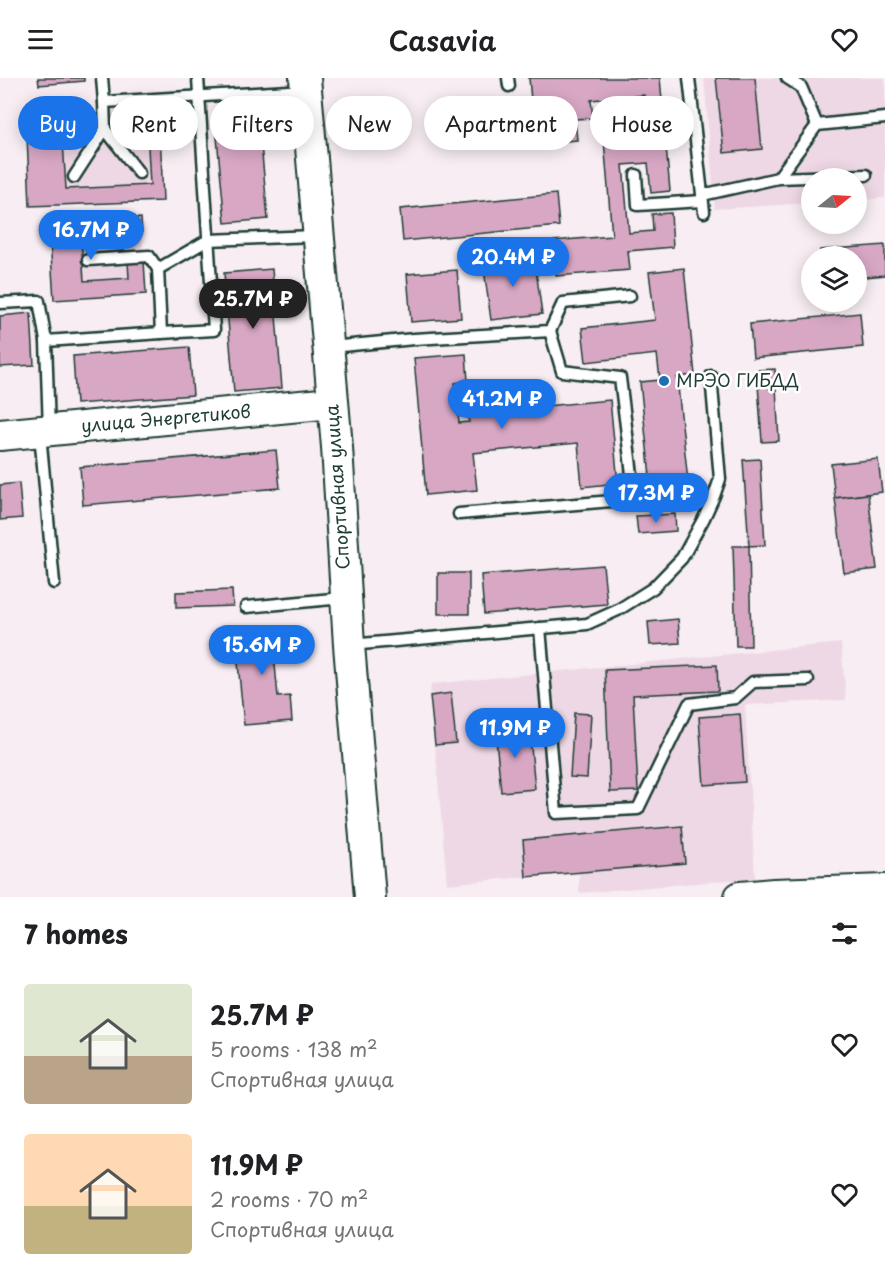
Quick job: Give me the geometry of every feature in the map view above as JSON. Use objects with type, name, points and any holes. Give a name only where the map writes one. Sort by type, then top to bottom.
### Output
[{"type":"street","name":"Спортивная улица","points":[[305,84],[337,447],[349,645],[370,897]]},
{"type":"street","name":"улица Энергетиков","points":[[0,435],[332,403]]},
{"type":"street","points":[[740,897],[885,890]]},
{"type":"lane","points":[[74,177],[105,129],[102,78]]},
{"type":"lane","points":[[46,341],[214,330],[198,78]]},
{"type":"lane","points":[[689,78],[703,203]]},
{"type":"lane","points":[[787,78],[801,87],[817,125]]},
{"type":"lane","points":[[104,102],[199,96],[305,84]]},
{"type":"lane","points":[[778,178],[817,125],[885,118]]},
{"type":"lane","points":[[105,129],[139,173]]},
{"type":"lane","points":[[636,175],[638,206],[703,203],[778,178],[801,177]]},
{"type":"lane","points":[[158,269],[208,240],[318,236]]},
{"type":"lane","points":[[88,260],[148,255],[158,269],[161,333]]},
{"type":"lane","points":[[459,514],[634,499],[620,378],[562,371],[550,331],[563,303],[630,296]]},
{"type":"lane","points":[[0,303],[39,301],[46,341],[44,430],[54,583]]},
{"type":"lane","points":[[328,347],[550,331]]},
{"type":"lane","points":[[349,645],[587,624],[618,610],[653,588],[682,558],[704,518],[720,479],[711,376]]},
{"type":"lane","points":[[246,607],[346,597]]},
{"type":"lane","points":[[540,628],[556,813],[638,809],[689,704],[735,698],[753,682],[808,680]]},
{"type":"shaded area","points":[[704,78],[885,78],[885,198],[867,199],[867,168],[801,168],[801,204],[715,209]]},
{"type":"shaded area","points":[[110,109],[110,150],[161,150],[163,201],[30,206],[28,150],[98,150],[98,110]]},
{"type":"shaded area","points":[[141,218],[146,294],[54,300],[49,225]]},
{"type":"shaded area","points":[[841,643],[846,700],[745,705],[755,878],[579,893],[579,872],[447,884],[430,696],[431,684]]},
{"type":"building","points":[[38,78],[84,78],[84,81],[39,85]]},
{"type":"building","points":[[529,78],[660,78],[662,96],[590,96],[590,118],[578,119],[578,96],[531,96]]},
{"type":"building","points":[[716,78],[755,78],[762,149],[724,153]]},
{"type":"building","points":[[28,150],[64,150],[66,189],[150,185],[148,150],[161,150],[163,201],[30,206]]},
{"type":"building","points":[[218,150],[262,150],[268,219],[225,223]]},
{"type":"building","points":[[605,150],[666,150],[670,191],[651,193],[648,163],[623,165],[629,233],[653,231],[652,214],[671,213],[673,247],[628,251],[630,270],[556,276],[553,241],[612,236]]},
{"type":"building","points":[[556,194],[559,226],[403,241],[400,209]]},
{"type":"building","points":[[141,218],[142,234],[81,238],[84,281],[129,278],[128,262],[144,261],[146,294],[54,300],[49,225]]},
{"type":"building","points":[[885,245],[885,275],[867,277],[867,246]]},
{"type":"building","points":[[534,255],[542,314],[491,320],[483,262]]},
{"type":"building","name":"МРЭО ГИБДД","points":[[684,268],[695,375],[677,377],[689,491],[652,495],[640,382],[660,380],[657,354],[586,362],[582,328],[655,320],[649,272]]},
{"type":"building","points":[[272,269],[282,388],[234,392],[224,273]]},
{"type":"building","points":[[457,270],[461,318],[411,322],[407,274]]},
{"type":"building","points":[[31,313],[34,365],[0,367],[0,316]]},
{"type":"building","points":[[860,313],[863,347],[753,358],[750,324]]},
{"type":"building","points":[[189,347],[193,395],[76,404],[73,356]]},
{"type":"building","points":[[466,354],[468,381],[455,383],[459,423],[469,422],[468,413],[610,400],[618,483],[582,487],[578,443],[473,453],[477,490],[426,495],[414,358]]},
{"type":"building","points":[[775,369],[779,441],[762,442],[757,370]]},
{"type":"building","points":[[276,450],[280,488],[83,505],[80,467]]},
{"type":"building","points":[[760,459],[765,545],[749,546],[743,460]]},
{"type":"building","points":[[878,459],[882,492],[835,498],[831,464]]},
{"type":"building","points":[[19,483],[22,518],[0,520],[0,485]]},
{"type":"building","points":[[868,494],[877,569],[844,573],[835,498]]},
{"type":"building","points":[[675,514],[676,531],[638,534],[636,516]]},
{"type":"building","points":[[733,546],[749,546],[751,646],[736,646]]},
{"type":"building","points":[[603,565],[607,604],[484,614],[481,575]]},
{"type":"building","points":[[438,573],[469,573],[469,614],[438,614]]},
{"type":"building","points":[[232,590],[233,606],[176,608],[176,592]]},
{"type":"building","points":[[678,619],[680,643],[650,645],[648,622]]},
{"type":"building","points":[[285,628],[287,653],[274,654],[278,697],[290,696],[292,721],[244,725],[235,632]]},
{"type":"building","points":[[717,665],[718,691],[633,695],[638,791],[610,792],[605,670]]},
{"type":"building","points":[[451,693],[456,743],[435,745],[430,696]]},
{"type":"building","points":[[574,713],[591,714],[587,778],[570,777]]},
{"type":"building","points":[[740,714],[745,782],[704,785],[699,717]]},
{"type":"building","points":[[529,726],[535,789],[501,792],[495,728]]},
{"type":"building","points":[[682,826],[685,863],[526,877],[523,840]]},
{"type":"place","name":"МРЭО ГИБДД","points":[[664,381]]}]
